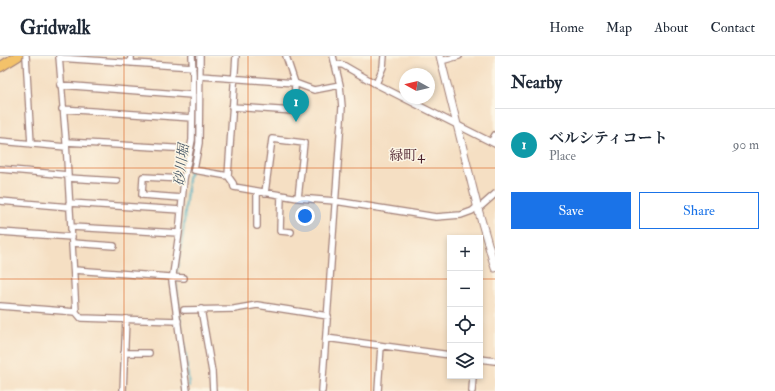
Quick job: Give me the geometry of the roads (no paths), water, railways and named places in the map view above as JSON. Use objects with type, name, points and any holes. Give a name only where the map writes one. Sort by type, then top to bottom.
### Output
[{"type":"main road","points":[[0,67],[18,56]]},
{"type":"street","points":[[26,56],[31,144]]},
{"type":"street","points":[[131,56],[131,63]]},
{"type":"street","points":[[187,391],[172,277],[179,233],[184,179],[192,140],[192,56]]},
{"type":"street","points":[[200,56],[199,144],[194,170],[228,176]]},
{"type":"street","points":[[236,56],[228,176],[234,187],[281,196],[335,201],[436,217],[472,211],[495,194]]},
{"type":"street","points":[[232,107],[294,111],[295,82],[286,56]]},
{"type":"street","points":[[322,391],[342,107],[340,85],[333,56]]},
{"type":"street","points":[[376,84],[383,67],[384,56]]},
{"type":"street","points":[[460,56],[441,59],[495,268]]},
{"type":"street","points":[[178,321],[81,318],[76,312],[59,57],[105,59],[131,63],[193,67]]},
{"type":"street","points":[[335,64],[343,65],[376,84],[493,143],[495,134]]},
{"type":"street","points":[[200,76],[295,82],[314,90],[340,85]]},
{"type":"street","points":[[60,85],[192,95]]},
{"type":"street","points":[[62,109],[192,118]]},
{"type":"street","points":[[265,193],[272,139],[304,143],[298,198]]},
{"type":"street","points":[[0,141],[31,144],[190,149]]},
{"type":"street","points":[[188,160],[195,161]]},
{"type":"street","points":[[0,169],[117,181]]},
{"type":"street","points":[[182,198],[142,195],[143,177],[184,179]]},
{"type":"street","points":[[257,191],[257,226]]},
{"type":"street","points":[[281,196],[280,231],[291,232]]},
{"type":"street","points":[[0,201],[181,210]]},
{"type":"street","points":[[71,227],[179,233]]},
{"type":"street","points":[[0,232],[72,237]]},
{"type":"street","points":[[72,244],[114,246]]},
{"type":"street","points":[[74,270],[172,277],[174,279],[184,278]]},
{"type":"street","points":[[184,310],[234,309],[257,305],[328,316]]},
{"type":"street","points":[[0,306],[76,312]]},
{"type":"street","points":[[201,310],[212,372],[213,391]]},
{"type":"street","points":[[122,391],[126,319]]},
{"type":"street","points":[[326,338],[447,355]]},
{"type":"street","points":[[378,391],[381,346]]},
{"type":"street","points":[[124,353],[149,353]]},
{"type":"street","points":[[483,359],[495,361]]},
{"type":"street","points":[[472,391],[473,379]]},
{"type":"waterway","name":"砂川堀","points":[[176,276],[183,234],[188,179],[195,144],[195,56]]},
{"type":"waterway","name":"砂川堀","points":[[176,282],[179,308]]},
{"type":"waterway","name":"砂川堀","points":[[179,312],[189,387]]},
{"type":"place","name":"ベルシティコート","points":[[296,122]]},
{"type":"district","name":"緑町4","points":[[407,155]]}]
